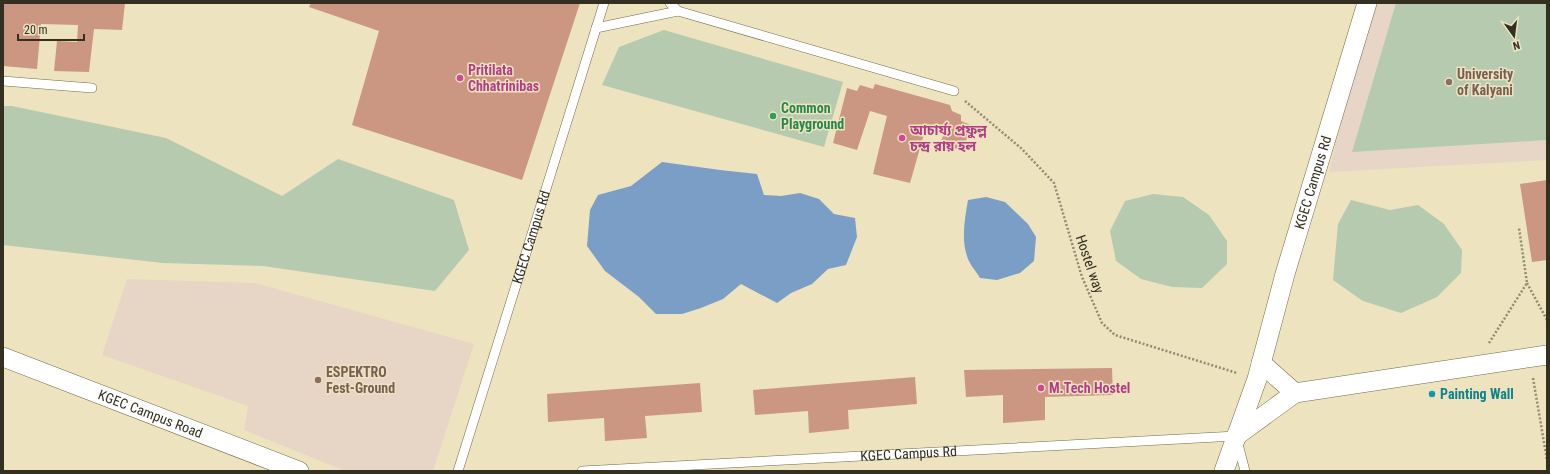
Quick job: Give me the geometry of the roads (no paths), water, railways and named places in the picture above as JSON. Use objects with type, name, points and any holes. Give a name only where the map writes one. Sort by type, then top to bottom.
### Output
[{"type":"street","name":"KGEC Campus Rd","points":[[1224,471],[1259,371],[1287,266],[1367,3]]},
{"type":"street","points":[[1236,436],[1295,393],[1539,356]]},
{"type":"street","name":"KGEC Campus Road","points":[[3,357],[299,471]]},
{"type":"street","points":[[1259,371],[1295,393]]},
{"type":"lane","name":"KGEC Campus Rd","points":[[458,471],[604,3]]},
{"type":"lane","points":[[670,3],[678,11]]},
{"type":"lane","points":[[596,28],[678,11],[954,91]]},
{"type":"lane","points":[[3,81],[92,88]]},
{"type":"lane","name":"KGEC Campus Rd","points":[[582,471],[1236,436]]},
{"type":"lane","points":[[1236,436],[1245,471]]},
{"type":"water","points":[[662,162],[757,174],[764,195],[781,196],[800,193],[819,199],[834,214],[855,218],[857,237],[846,265],[828,269],[812,284],[791,293],[777,303],[741,284],[723,299],[701,308],[682,314],[656,314],[639,297],[605,271],[587,246],[590,210],[598,195],[631,186]]},
{"type":"water","points":[[986,197],[1005,202],[1028,224],[1036,237],[1034,261],[1020,273],[997,280],[980,278],[968,259],[964,242],[964,228],[968,200]]},
{"type":"place","name":"Pritilata Chhatrinibas","points":[[460,78]]},
{"type":"place","name":"University of Kalyani","points":[[1449,82]]},
{"type":"place","name":"Common Playground","points":[[773,116]]},
{"type":"place","name":"আচার্য্য প্রফুল্ল চন্দ্র রায় হল","points":[[902,138]]},
{"type":"place","name":"ESPEKTRO Fest-Ground","points":[[318,380]]},
{"type":"place","name":"M.Tech Hostel","points":[[1041,388]]},
{"type":"place","name":"Painting Wall","points":[[1432,394]]}]
